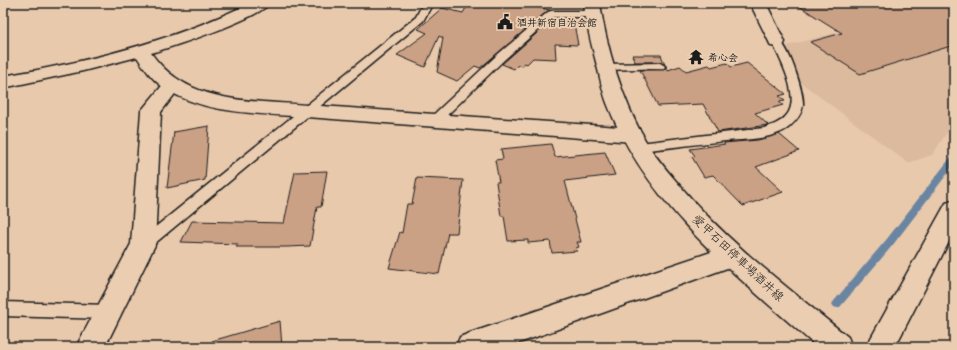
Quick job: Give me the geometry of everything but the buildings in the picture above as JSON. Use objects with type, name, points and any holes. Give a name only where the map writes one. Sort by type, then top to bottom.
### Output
[{"type":"street","points":[[3,82],[66,70],[141,51],[202,29],[262,3]]},
{"type":"street","points":[[758,3],[777,42]]},
{"type":"street","name":"愛甲石田停車場酒井線","points":[[592,8],[619,108],[660,178],[688,212],[732,256],[838,347]]},
{"type":"street","points":[[141,51],[147,62],[172,86],[186,93],[224,103],[307,111],[435,120],[637,141]]},
{"type":"street","points":[[90,347],[143,245],[151,111],[172,86]]},
{"type":"street","points":[[880,347],[954,210]]},
{"type":"street","points":[[470,347],[732,256]]},
{"type":"lane","points":[[143,245],[420,20],[428,3]]},
{"type":"lane","points":[[435,120],[501,57],[551,14],[592,8]]},
{"type":"lane","points":[[637,141],[766,132],[785,125],[792,119],[797,110],[798,90],[777,42]]},
{"type":"lane","points":[[607,67],[660,66]]},
{"type":"lane","points":[[3,309],[108,312]]},
{"type":"shaded area","points":[[945,3],[954,3],[954,122],[932,155],[908,163],[800,82],[783,47]]},
{"type":"waterway","points":[[837,304],[889,243],[954,159]]},
{"type":"place","name":"酒井新宿自治会館","points":[[505,22]]},
{"type":"place","name":"希心会","points":[[696,57]]}]
